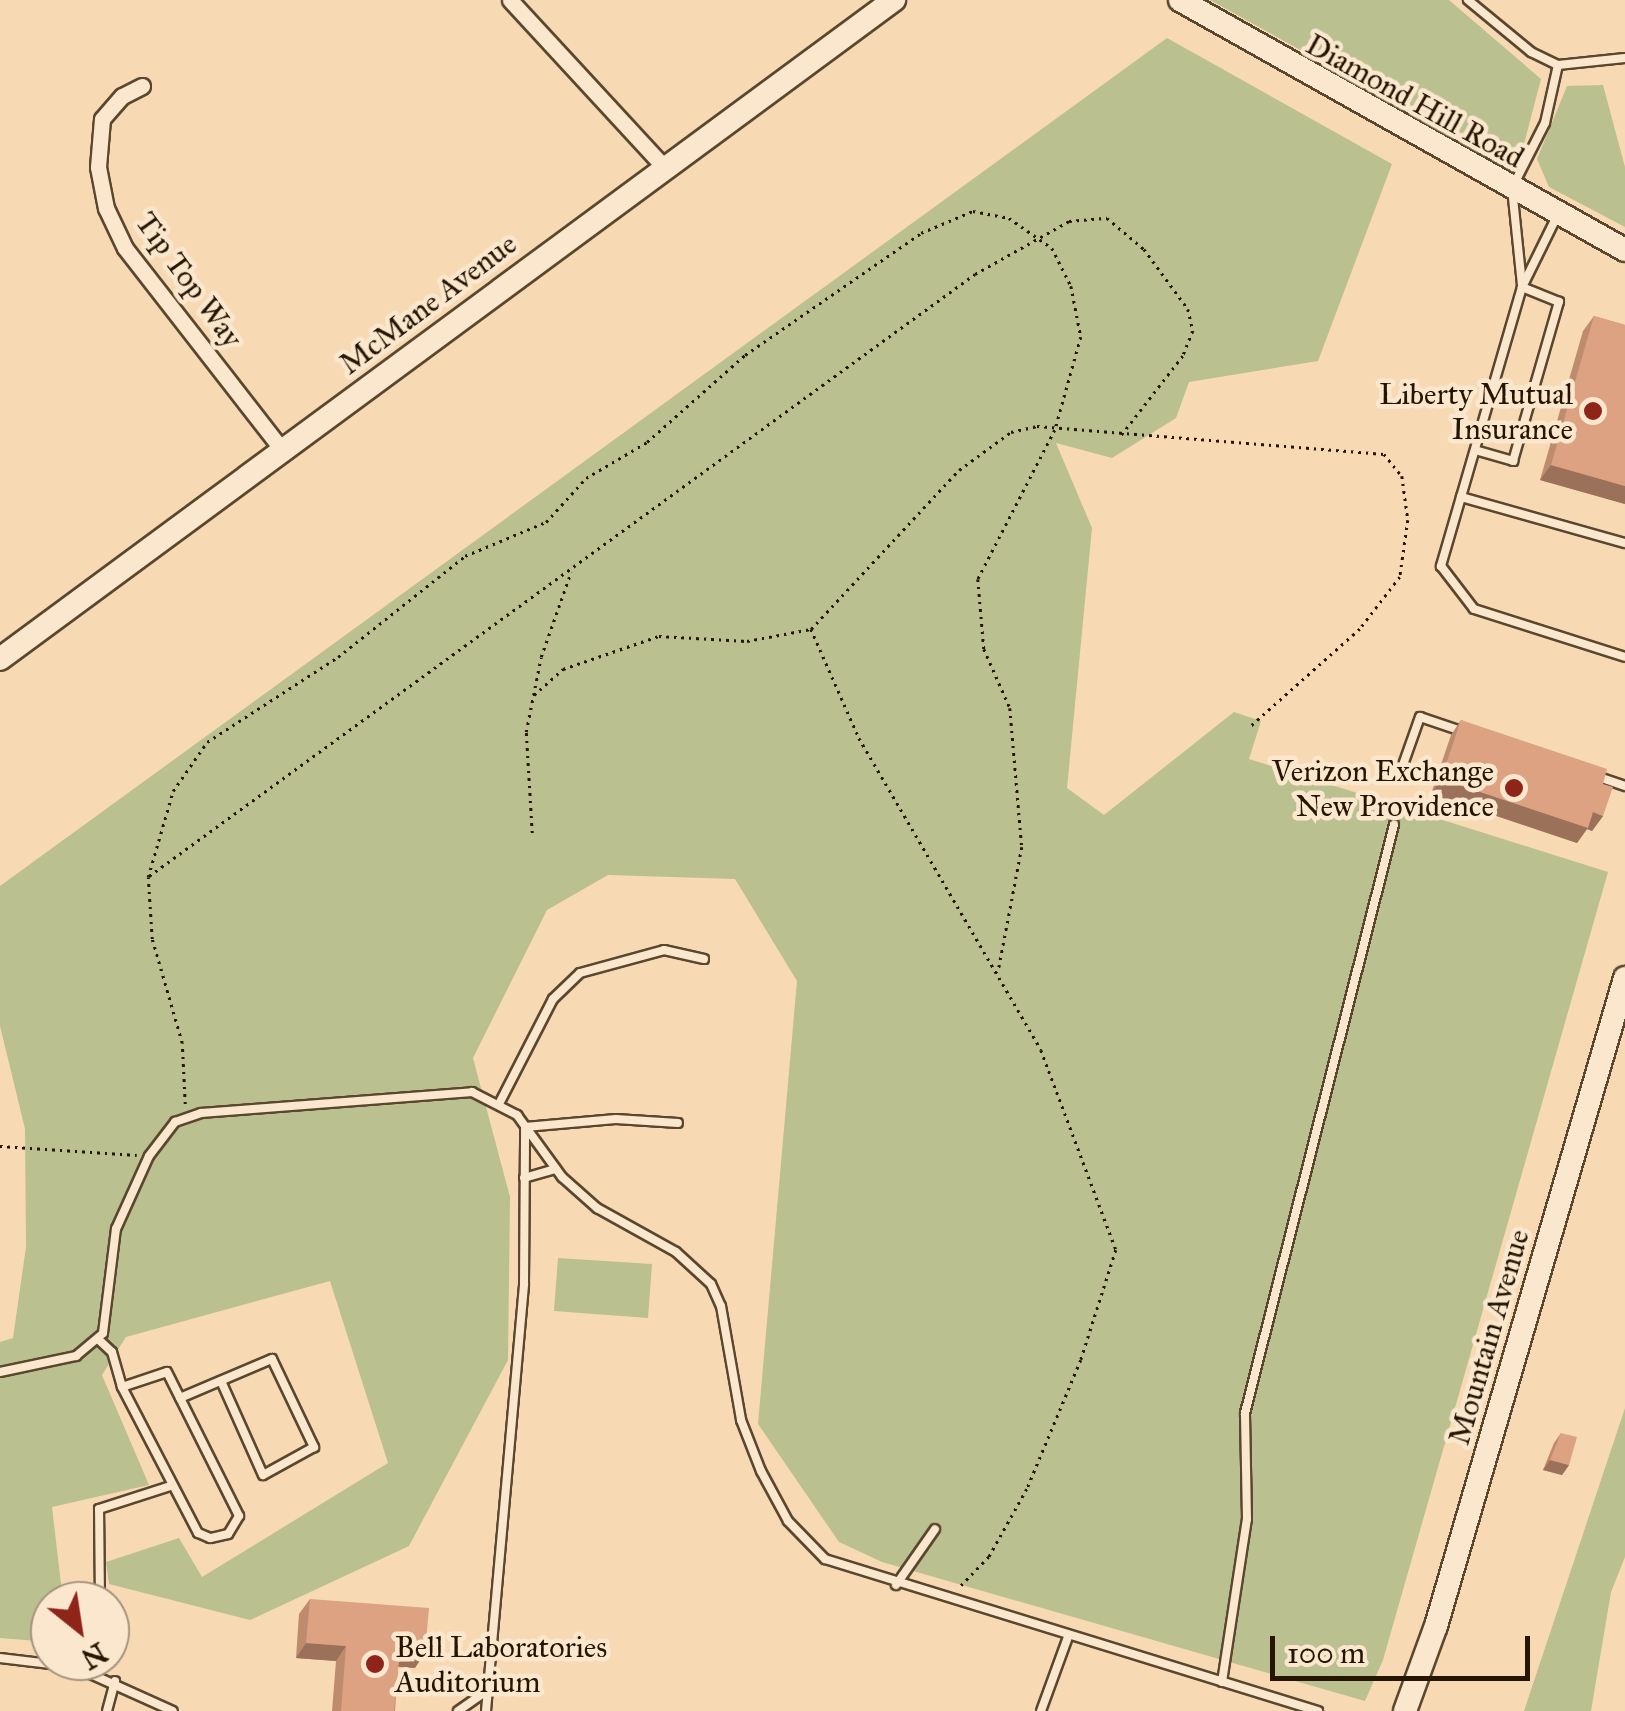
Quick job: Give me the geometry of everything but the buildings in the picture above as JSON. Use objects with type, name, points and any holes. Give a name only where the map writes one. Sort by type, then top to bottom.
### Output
[{"type":"main road","name":"McMane Avenue","points":[[0,659],[894,0]]},
{"type":"main road","name":"Diamond Hill Road","points":[[1180,0],[1625,250]]},
{"type":"main road","name":"Mountain Avenue","points":[[1404,1711],[1436,1626],[1625,978]]},
{"type":"street","points":[[510,0],[664,167]]},
{"type":"street","name":"Tip Top Way","points":[[142,86],[122,96],[102,119],[98,167],[106,208],[125,248],[282,450]]},
{"type":"lane","points":[[1468,0],[1532,52],[1558,64],[1625,58]]},
{"type":"lane","points":[[1522,286],[1512,188],[1545,123],[1558,64]]},
{"type":"lane","points":[[1558,214],[1522,286],[1441,566],[1470,606],[1625,657]]},
{"type":"lane","points":[[1475,450],[1514,461],[1558,302],[1522,286]]},
{"type":"lane","points":[[1461,497],[1625,543]]},
{"type":"lane","points":[[1398,779],[1420,717],[1474,735]]},
{"type":"lane","points":[[1583,772],[1625,786]]},
{"type":"lane","points":[[1222,1682],[1247,1519],[1245,1413],[1394,826]]},
{"type":"lane","points":[[500,1102],[553,998],[580,972],[664,950],[704,959]]},
{"type":"lane","points":[[0,1372],[76,1356],[98,1340],[108,1320],[116,1229],[148,1156],[185,1117],[472,1092],[500,1102],[525,1127],[556,1169],[598,1208],[676,1252],[711,1284],[722,1306],[742,1420],[788,1521],[825,1559],[896,1585],[1318,1711]]},
{"type":"lane","points":[[525,1127],[616,1119],[678,1123]]},
{"type":"lane","points":[[486,1711],[524,1284],[525,1127]]},
{"type":"lane","points":[[524,1178],[556,1169]]},
{"type":"lane","points":[[98,1340],[112,1352],[122,1386],[170,1486],[198,1533],[210,1538],[228,1534],[239,1516],[166,1372],[122,1386]]},
{"type":"lane","points":[[180,1398],[272,1359],[314,1447],[263,1476],[221,1381]]},
{"type":"lane","points":[[100,1581],[100,1509],[170,1486]]},
{"type":"lane","points":[[896,1585],[935,1530]]},
{"type":"lane","points":[[1041,1711],[1068,1637]]},
{"type":"lane","points":[[0,1658],[30,1663]]},
{"type":"lane","points":[[107,1711],[116,1681],[173,1711]]},
{"type":"lane","points":[[458,1711],[488,1690]]},
{"type":"path","points":[[185,1117],[182,1043],[152,938],[148,877],[173,791],[208,742],[338,656],[421,586],[464,556],[546,522],[586,478],[646,442],[745,355],[921,233],[973,211],[1009,218],[1052,248],[1071,286],[1081,337],[1055,430],[978,578],[984,649],[1010,708],[1022,847],[998,973]]},
{"type":"path","points":[[148,877],[974,274],[1069,220],[1107,218],[1144,249],[1188,309],[1193,331],[1183,356],[1122,436]]},
{"type":"path","points":[[534,695],[563,669],[660,636],[747,642],[810,629],[985,447],[1011,432],[1055,430],[1384,454],[1402,476],[1408,520],[1400,577],[1360,629],[1250,726]]},
{"type":"path","points":[[532,834],[523,767],[534,695],[571,570]]},
{"type":"path","points":[[810,629],[859,738],[1041,1050],[1116,1250],[1094,1326],[1027,1489],[990,1557],[948,1600]]},
{"type":"path","points":[[0,1146],[148,1156]]},
{"type":"green space","points":[[1210,0],[1449,0],[1541,79],[1524,144],[1498,159]]},
{"type":"green space","points":[[1167,38],[1392,164],[1318,361],[1189,382],[1176,418],[1112,458],[1056,443],[1092,528],[1067,788],[1104,815],[1234,712],[1261,721],[1249,759],[1608,872],[1383,1660],[1365,1701],[882,1562],[839,1542],[758,1424],[797,981],[735,879],[608,875],[547,910],[473,1058],[510,1197],[508,1360],[409,1546],[250,1620],[130,1589],[130,1581],[109,1581],[106,1562],[179,1538],[202,1577],[388,1463],[330,1281],[126,1337],[102,1375],[149,1485],[52,1507],[61,1581],[30,1581],[30,1640],[0,1638],[0,1342],[13,1338],[26,1247],[25,1129],[0,1026],[0,886]]},
{"type":"green space","points":[[1603,85],[1625,167],[1625,227],[1549,187],[1537,159],[1567,86]]},
{"type":"green space","points":[[558,1258],[652,1264],[648,1318],[554,1311]]},
{"type":"green space","points":[[1625,1408],[1625,1557],[1611,1592],[1591,1711],[1524,1711]]},
{"type":"place","name":"Liberty Mutual Insurance","points":[[1593,411]]},
{"type":"place","name":"Verizon Exchange New Providence","points":[[1514,788]]},
{"type":"place","name":"Bell Laboratories Auditorium","points":[[375,1664]]}]
